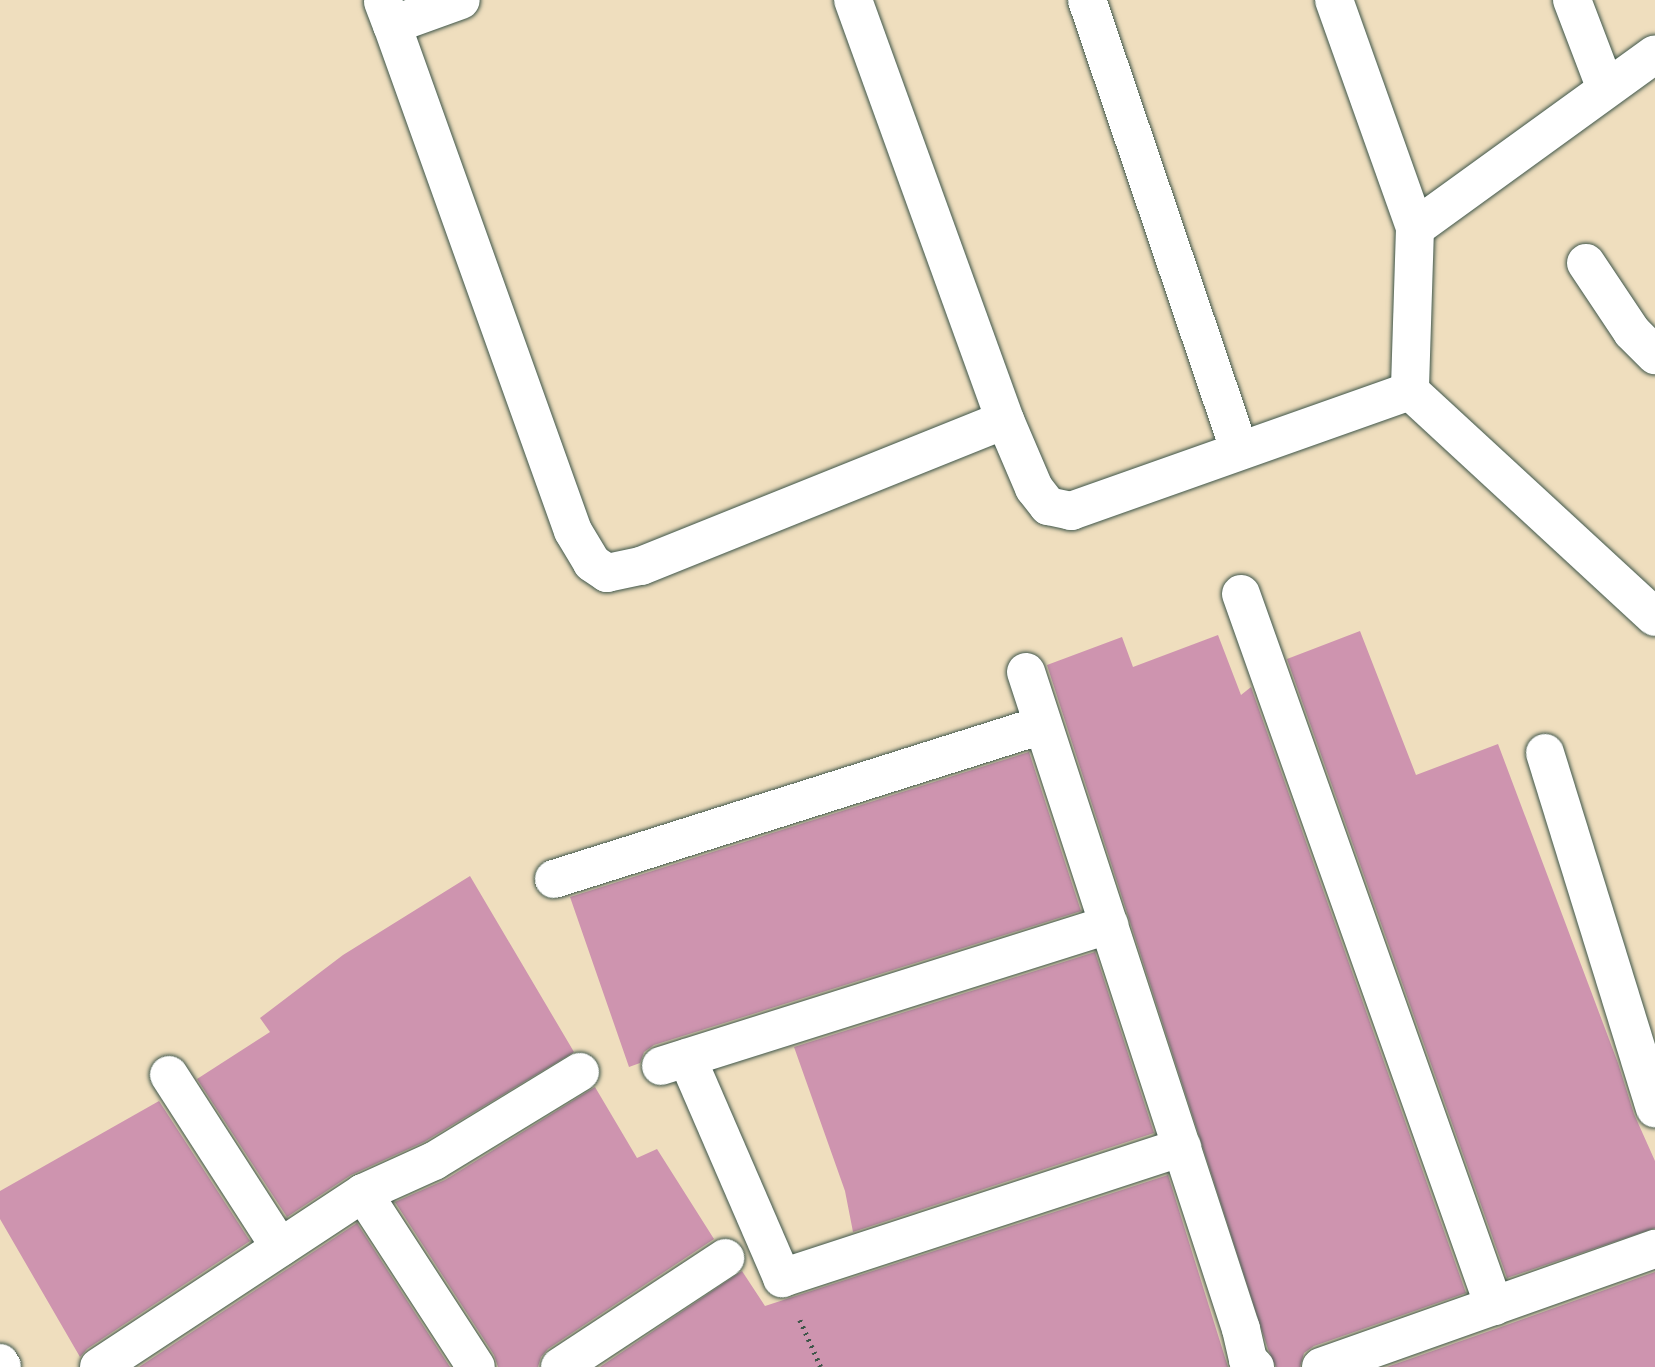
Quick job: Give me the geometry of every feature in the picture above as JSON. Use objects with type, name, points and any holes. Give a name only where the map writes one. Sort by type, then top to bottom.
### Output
[{"type":"street","points":[[461,0],[387,12],[573,531],[592,563],[607,573],[641,566],[1005,420]]},
{"type":"street","points":[[853,0],[1005,420],[1034,488],[1048,506],[1071,511],[1410,391]]},
{"type":"street","points":[[1087,0],[1240,451]]},
{"type":"street","points":[[1335,0],[1415,228],[1410,391],[1655,617]]},
{"type":"street","points":[[1572,0],[1606,89]]},
{"type":"street","points":[[1415,228],[1655,54]]},
{"type":"street","points":[[1586,263],[1632,332],[1655,355]]},
{"type":"street","points":[[1241,594],[1494,1306]]},
{"type":"street","points":[[1026,673],[1241,1329],[1248,1360],[1255,1367]]},
{"type":"street","points":[[554,879],[1042,725]]},
{"type":"street","points":[[1545,753],[1655,1108]]},
{"type":"street","points":[[1109,925],[674,1062],[782,1278],[1182,1147]]},
{"type":"street","points":[[99,1367],[363,1193],[434,1161],[580,1072]]},
{"type":"street","points":[[169,1075],[280,1247]]},
{"type":"street","points":[[363,1193],[476,1367]]},
{"type":"street","points":[[1321,1367],[1655,1249]]},
{"type":"street","points":[[560,1367],[725,1258]]},
{"type":"building","points":[[1360,631],[1416,775],[1498,744],[1618,1063],[1634,1114],[1655,1161],[1655,1228],[1507,1278],[1287,659]]},
{"type":"building","points":[[1218,635],[1241,695],[1251,687],[1466,1293],[1314,1346],[1304,1353],[1300,1367],[1276,1367],[1268,1349],[1047,665],[1122,637],[1133,667]]},
{"type":"building","points":[[1029,752],[1081,911],[654,1045],[644,1052],[640,1063],[629,1067],[570,897]]},
{"type":"building","points":[[470,876],[574,1052],[424,1142],[351,1175],[287,1217],[197,1079],[270,1032],[260,1018],[343,955]]},
{"type":"building","points":[[1095,952],[1154,1133],[853,1232],[845,1191],[794,1047]]},
{"type":"building","points":[[595,1087],[637,1158],[657,1149],[714,1239],[548,1349],[541,1357],[538,1367],[498,1367],[494,1355],[395,1202],[445,1180]]},
{"type":"building","points":[[159,1101],[250,1241],[87,1349],[80,1357],[0,1219],[0,1191]]},
{"type":"building","points":[[1168,1175],[1228,1367],[600,1367],[742,1271],[765,1306]]},
{"type":"building","points":[[357,1223],[450,1367],[139,1367]]},
{"type":"building","points":[[1655,1272],[1655,1367],[1387,1367],[1501,1327]]}]
